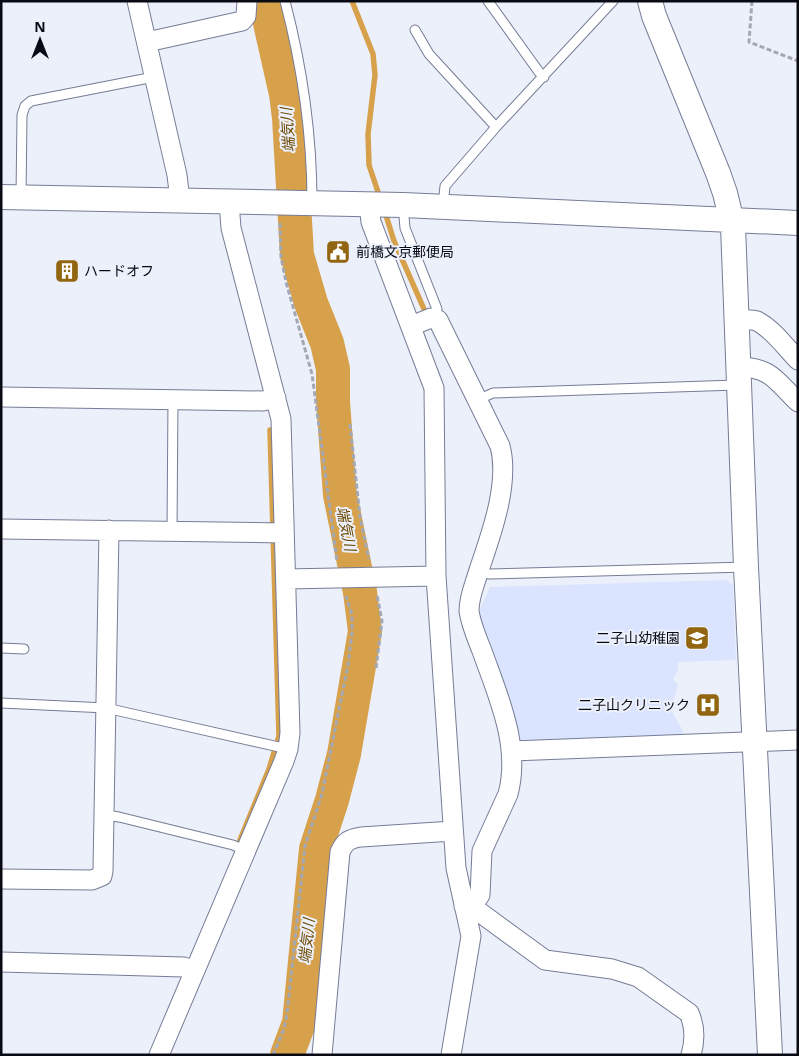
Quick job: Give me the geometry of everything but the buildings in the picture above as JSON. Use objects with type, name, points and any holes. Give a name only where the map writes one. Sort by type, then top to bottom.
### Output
[{"type":"street","points":[[137,1],[177,176],[180,200]]},
{"type":"street","points":[[147,42],[242,21],[246,16],[247,1]]},
{"type":"street","points":[[650,1],[654,16],[718,173],[732,219],[746,567],[770,1055]]},
{"type":"street","points":[[11,197],[443,206],[798,223]]},
{"type":"street","points":[[159,1055],[288,749],[290,733],[281,419],[231,228],[229,202]]},
{"type":"street","points":[[369,204],[371,222],[434,388],[436,576],[453,831],[458,877],[471,941],[450,1055]]},
{"type":"street","points":[[411,326],[435,318],[438,320],[500,446],[503,462],[495,516],[470,595],[470,618],[501,704],[512,751],[511,784],[482,851],[478,899],[472,904],[464,906]]},
{"type":"street","points":[[737,320],[758,321],[798,360]]},
{"type":"street","points":[[738,376],[750,367],[764,370],[798,402]]},
{"type":"street","points":[[1,397],[263,401],[276,398]]},
{"type":"street","points":[[1,528],[284,533]]},
{"type":"street","points":[[1,878],[97,879],[102,876],[104,871],[109,530]]},
{"type":"street","points":[[286,579],[436,576]]},
{"type":"street","points":[[512,751],[798,740]]},
{"type":"street","points":[[322,1055],[340,852],[344,843],[349,839],[361,837],[453,831]]},
{"type":"street","points":[[458,877],[462,881],[474,883],[481,877]]},
{"type":"street","points":[[464,906],[485,915],[545,960],[612,969],[645,980],[689,1013],[692,1019],[694,1038],[691,1055]]},
{"type":"street","points":[[1,962],[184,967],[195,971]]},
{"type":"lane","points":[[285,1],[303,85],[312,178],[312,202]]},
{"type":"lane","points":[[488,1],[544,77]]},
{"type":"lane","points":[[443,206],[445,186],[496,127],[613,1]]},
{"type":"lane","points":[[415,30],[429,54],[496,127]]},
{"type":"lane","points":[[11,197],[24,106],[31,101],[154,77]]},
{"type":"lane","points":[[403,205],[405,228],[437,309],[435,318]]},
{"type":"lane","points":[[477,400],[493,394],[738,376]]},
{"type":"lane","points":[[172,532],[174,399]]},
{"type":"lane","points":[[479,571],[489,574],[746,567]]},
{"type":"lane","points":[[1,648],[24,649]]},
{"type":"lane","points":[[1,703],[106,708],[288,749]]},
{"type":"lane","points":[[105,815],[233,845],[246,851]]},
{"type":"path","points":[[752,1],[749,42],[798,61]]},
{"type":"path","points":[[273,1055],[284,1029],[287,1014],[305,846],[322,794],[348,664],[352,632],[352,615],[343,578],[312,374],[286,282],[281,257],[280,222]]},
{"type":"path","points":[[350,424],[360,517],[371,577],[382,621],[376,668]]},
{"type":"shaded area","points":[[726,580],[733,585],[736,660],[678,662],[678,670],[673,679],[678,685],[671,710],[682,729],[685,741],[515,743],[478,614],[490,587]]},
{"type":"waterway","name":"端気川","points":[[265,1],[286,94],[297,255],[311,303],[327,343],[333,369],[333,402],[340,495],[360,592],[365,631],[344,754],[316,849],[299,1023],[287,1055]]},
{"type":"waterway","points":[[352,1],[373,54],[375,75],[368,134],[369,165],[380,198]]},
{"type":"waterway","points":[[384,209],[394,241],[424,309]]},
{"type":"waterway","points":[[240,840],[269,769],[279,736],[270,430]]},
{"type":"place","name":"前橋文京郵便局","points":[[338,252]]},
{"type":"place","name":"ハードオフ","points":[[67,271]]},
{"type":"place","name":"二子山幼稚園","points":[[697,638]]},
{"type":"place","name":"二子山クリニック","points":[[708,705]]}]
